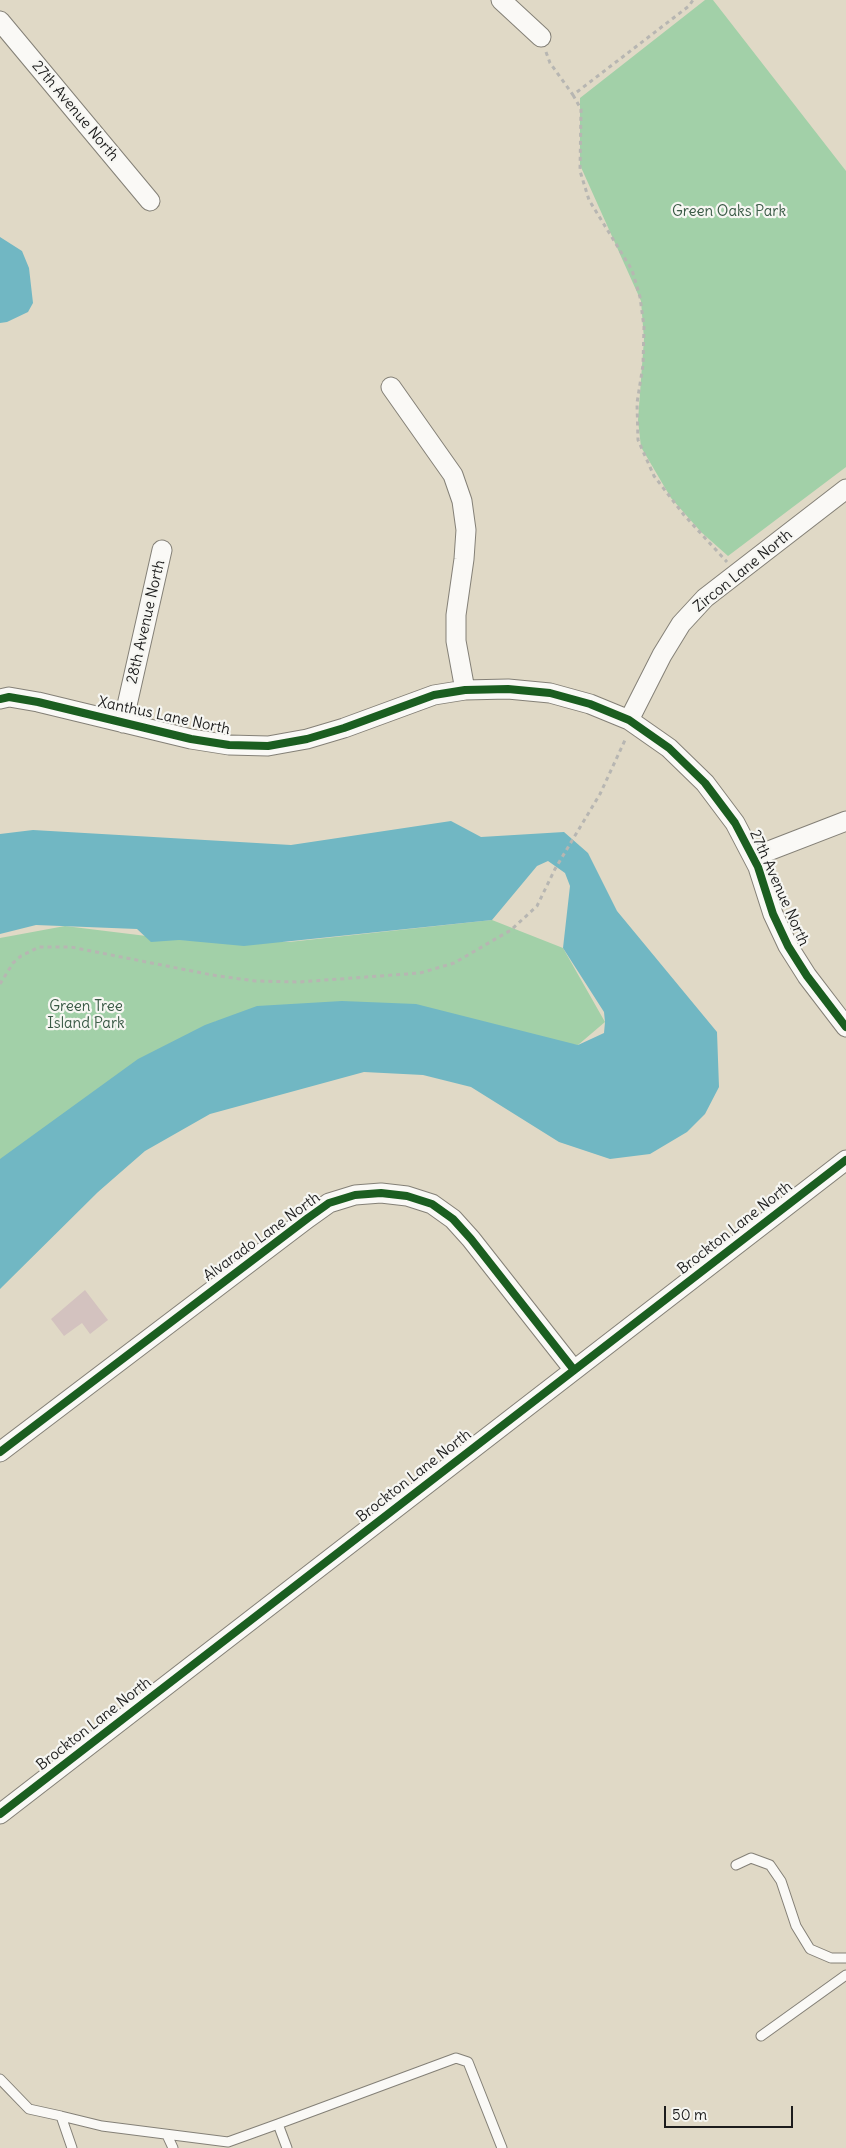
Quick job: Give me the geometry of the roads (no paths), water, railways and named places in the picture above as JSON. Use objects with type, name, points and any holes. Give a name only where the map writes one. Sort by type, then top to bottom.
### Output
[{"type":"street","points":[[502,0],[541,37]]},
{"type":"street","name":"27th Avenue North","points":[[0,21],[150,201]]},
{"type":"street","points":[[391,387],[453,475],[462,501],[466,530],[456,640],[465,690]]},
{"type":"street","name":"Zircon Lane North","points":[[628,729],[662,655],[681,624],[705,598],[846,489]]},
{"type":"street","name":"28th Avenue North","points":[[123,723],[162,550]]},
{"type":"street","name":"27th Avenue North","points":[[465,690],[508,689],[550,693],[590,704],[628,729],[669,748],[705,784],[735,823],[753,857],[773,914],[788,946],[807,976],[846,1027]]},
{"type":"street","name":"Xanthus Lane North","points":[[0,699],[9,698],[38,702],[191,739],[229,745],[268,746],[307,739],[344,728],[434,695],[465,690]]},
{"type":"street","points":[[753,857],[846,821]]},
{"type":"street","name":"Brockton Lane North","points":[[0,1814],[846,1160]]},
{"type":"street","name":"Alvarado Lane North","points":[[0,1452],[308,1218],[329,1203],[355,1195],[381,1193],[407,1196],[432,1204],[453,1219],[471,1239],[574,1370]]},
{"type":"lane","points":[[736,1865],[751,1858],[770,1866],[781,1881],[796,1926],[810,1949],[831,1958],[846,1958]]},
{"type":"lane","points":[[761,2036],[846,1976]]},
{"type":"lane","points":[[0,2079],[29,2108],[102,2126],[228,2142],[456,2058],[468,2062],[502,2148]]},
{"type":"lane","points":[[61,2116],[72,2148]]},
{"type":"lane","points":[[278,2124],[287,2148]]},
{"type":"lane","points":[[168,2134],[172,2148]]},
{"type":"water","points":[[0,237],[22,251],[29,268],[33,303],[28,312],[7,322],[0,323]]},
{"type":"water","points":[[451,821],[481,837],[564,832],[588,853],[617,911],[717,1032],[719,1087],[705,1114],[687,1132],[650,1154],[610,1159],[559,1142],[471,1087],[423,1075],[364,1072],[210,1114],[145,1151],[98,1192],[0,1289],[0,1159],[138,1059],[205,1025],[257,1006],[342,1001],[416,1004],[578,1045],[604,1033],[605,1022],[604,1012],[563,948],[570,886],[565,873],[548,861],[537,866],[492,920],[244,946],[179,940],[151,942],[137,929],[36,925],[0,934],[0,834],[33,830],[291,845]]},
{"type":"park label","name":"Green Oaks Park","points":[[729,212]]},
{"type":"park label","name":"Green Tree Island Park","points":[[86,1016]]}]
